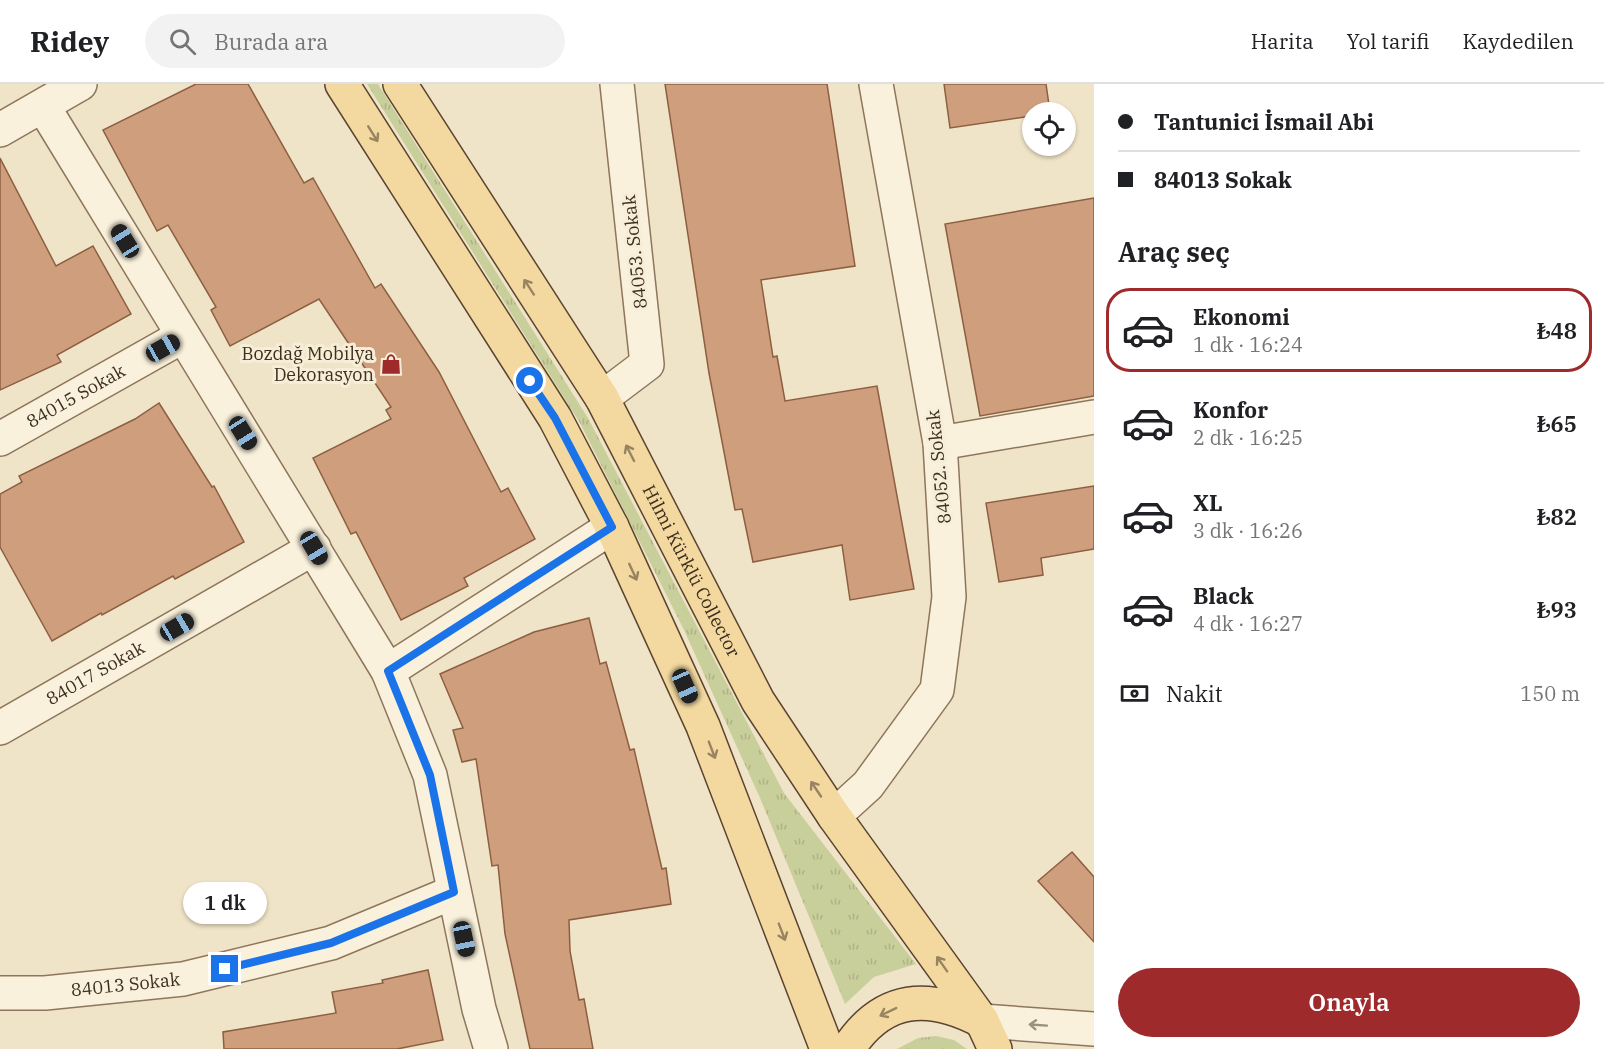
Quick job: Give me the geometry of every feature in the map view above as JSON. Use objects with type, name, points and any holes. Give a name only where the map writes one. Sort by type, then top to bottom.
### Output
[{"type":"main road","points":[[342,84],[555,418],[612,527],[703,726],[827,1049]]},
{"type":"main road","name":"Hilmi Kürklü Collector","points":[[400,84],[602,398],[758,702],[834,816],[989,1035]]},
{"type":"main road","points":[[848,1049],[875,1018],[901,1005],[929,1002],[957,1008],[989,1035]]},
{"type":"street","points":[[0,130],[80,84]]},
{"type":"street","name":"84053. Sokak","points":[[602,398],[647,364],[616,84]]},
{"type":"street","name":"84052. Sokak","points":[[834,816],[868,785],[937,690],[949,597],[940,443],[876,84]]},
{"type":"street","points":[[43,106],[388,671],[430,775],[479,1009],[491,1049]]},
{"type":"street","name":"84015 Sokak","points":[[0,439],[183,336]]},
{"type":"street","points":[[940,443],[1094,417]]},
{"type":"street","points":[[388,671],[612,527]]},
{"type":"street","name":"84017 Sokak","points":[[0,728],[314,548]]},
{"type":"street","name":"84013 Sokak","points":[[0,993],[45,993],[183,979],[331,943],[454,892]]},
{"type":"street","points":[[989,1035],[1094,1029]]},
{"type":"green space","points":[[367,84],[378,84],[588,418],[784,793],[916,964],[874,977],[845,1004],[760,798],[684,630],[580,423]]},
{"type":"green space","points":[[936,1036],[954,1040],[967,1049],[897,1049],[918,1038]]},
{"type":"building","points":[[196,84],[248,84],[304,183],[313,178],[375,288],[381,284],[439,372],[501,492],[508,488],[535,539],[464,578],[468,586],[401,620],[356,532],[351,534],[313,458],[391,419],[386,410],[391,407],[319,299],[230,346],[211,310],[216,307],[168,225],[157,231],[103,130]]},
{"type":"building","points":[[665,84],[827,84],[855,266],[761,280],[773,357],[777,356],[785,401],[877,386],[914,589],[850,600],[842,545],[753,562],[742,509],[735,510],[709,373]]},
{"type":"building","points":[[944,84],[1046,84],[1049,102],[1022,102],[1022,117],[950,128]]},
{"type":"building","points":[[0,158],[56,266],[93,246],[131,314],[57,355],[61,362],[0,390]]},
{"type":"building","points":[[1094,198],[1094,396],[980,416],[945,224]]},
{"type":"building","points":[[159,403],[212,487],[214,486],[244,542],[175,579],[173,576],[102,615],[101,613],[52,641],[0,547],[0,494],[22,482],[19,476],[135,419]]},
{"type":"building","points":[[1094,486],[1094,549],[1041,558],[1043,575],[999,582],[986,503]]},
{"type":"building","points":[[589,618],[600,664],[606,662],[630,750],[634,749],[662,869],[666,868],[671,904],[569,920],[570,951],[579,1000],[584,999],[593,1049],[530,1049],[505,934],[498,865],[492,866],[476,759],[462,762],[453,730],[463,728],[440,674],[534,632]]},
{"type":"building","points":[[1072,852],[1094,877],[1094,942],[1038,881]]},
{"type":"building","points":[[428,970],[443,1040],[397,1049],[224,1049],[223,1032],[336,1013],[332,992],[383,983],[382,980]]},
{"type":"place","name":"Bozdağ Mobilya Dekorasyon","points":[[391,364]]},
{"type":"route","points":[[225,969],[331,943],[454,892],[430,775],[388,671],[612,527],[555,418],[530,381]]}]
